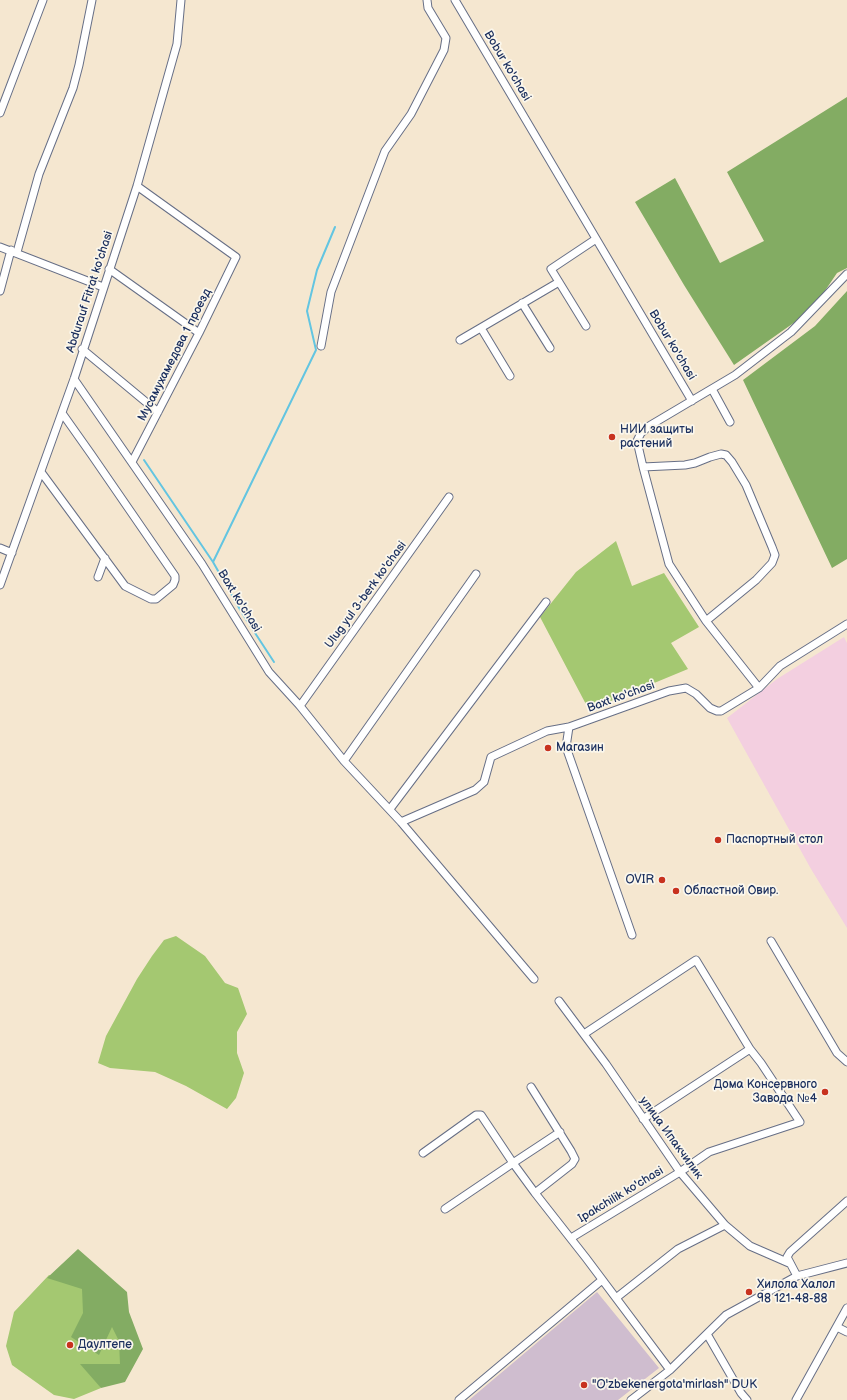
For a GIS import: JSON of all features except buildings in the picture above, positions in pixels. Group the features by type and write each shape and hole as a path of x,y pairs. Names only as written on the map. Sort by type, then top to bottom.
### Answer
{"street":[{"path":"0,113 43,0"},
{"path":"0,291 39,174 73,88 92,0"},
{"name":"Abdurauf Fitrat ko'chasi","path":"0,585 74,379 82,349 137,186 177,44 182,0"},
{"path":"321,346 332,292 385,151 411,114 444,50 446,38 428,8 427,0"},
{"name":"Bobur ko'chasi","path":"455,0 692,400"},
{"name":"Мусамухамедова 1 проезд","path":"132,462 199,333 236,257 137,186"},
{"path":"586,326 551,269 596,239"},
{"path":"0,247 14,251 103,286"},
{"path":"109,269 199,333"},
{"path":"759,688 706,621 669,564 637,441 641,433 649,426 735,375 791,332 847,274"},
{"path":"460,340 559,282"},
{"path":"522,303 550,348"},
{"path":"481,328 510,376"},
{"path":"82,349 158,412"},
{"name":"Baxt ko'chasi","path":"74,379 202,564 269,672 300,706 344,761 390,809 534,979"},
{"path":"712,388 730,422"},
{"path":"41,472 125,586 151,600 156,599 173,585 175,576 62,413"},
{"path":"643,467 685,466 721,454 726,455 746,485 772,547 775,555 772,563 756,580 706,621"},
{"name":"Ulug yul 3-berk ko'chasi","path":"300,706 449,497"},
{"path":"0,548 12,553"},
{"path":"98,577 105,558"},
{"path":"344,761 476,574"},
{"path":"390,809 546,602"},
{"name":"Baxt ko'chasi","path":"401,822 475,790 484,782 491,757 547,731 569,727 668,692 686,688 696,694 710,708 721,711 759,688 780,666 847,624"},
{"path":"569,727 566,747 632,935"},
{"path":"771,941 837,1053 847,1062"},
{"name":"Ipakchilik ko'chasi","path":"570,1238 680,1172 709,1152 800,1122 750,1049 696,960 584,1034"},
{"name":"улица Ипакчилик","path":"558,1001 584,1034 680,1172 725,1225 750,1246 789,1263"},
{"path":"643,1119 750,1049"},
{"path":"531,1087 560,1132 575,1159 572,1164 535,1193"},
{"name":"Ipakchilik ko'chasi","path":"423,1153 476,1115 481,1115 535,1193 670,1370"},
{"path":"445,1209 560,1132"},
{"path":"797,1276 787,1258 790,1252 847,1201"},
{"path":"616,1298 678,1249 725,1225"},
{"path":"631,1400 670,1370 726,1315 797,1276 847,1263"},
{"path":"459,1400 602,1280"},
{"path":"796,1400 847,1308"},
{"path":"837,1327 847,1332"},
{"path":"707,1334 741,1392 748,1400"}],"shaded area":[{"path":"844,637 847,643 847,928 811,869 727,718 777,679"},
{"path":"597,1292 659,1368 618,1400 469,1400"}],"green space":[{"path":"847,97 847,268 837,273 812,310 734,365 684,285 635,202 675,178 720,263 764,241 727,172"},
{"path":"847,291 847,559 832,568 743,380 815,326"},
{"path":"616,541 632,586 664,573 699,627 671,643 688,669 589,710 540,617 576,572"},
{"path":"176,936 205,956 225,983 238,988 247,1014 237,1032 237,1053 244,1073 236,1098 227,1109 186,1086 155,1072 110,1068 98,1063 106,1036 137,979 164,940"},
{"path":"78,1249 127,1292 129,1312 143,1349 125,1382 101,1388 80,1364 120,1364 119,1341 112,1327 99,1355 71,1337 83,1313 82,1289 47,1278"},
{"path":"49,1275 86,1285 124,1335 123,1370 92,1370 101,1388 74,1399 54,1395 12,1365 6,1346 14,1312"}],"waterway":[{"path":"213,562 316,350 307,311 317,270 335,227"},
{"path":"144,460 213,562 242,613 274,662"}],"place":[{"name":"НИИ защиты растений","path":"612,437"},
{"name":"Магазин","path":"548,748"},
{"name":"Паспортный стол","path":"718,840"},
{"name":"OVIR","path":"662,880"},
{"name":"Областной Овир.","path":"676,891"},
{"name":"Дома Консервного Завода №4","path":"825,1092"},
{"name":"Хилола Халол 98 121-48-88","path":"749,1292"},
{"name":"Даултепе","path":"70,1345"},
{"name":"\"O'zbekenergota'mirlash\" DUK","path":"584,1385"}]}
